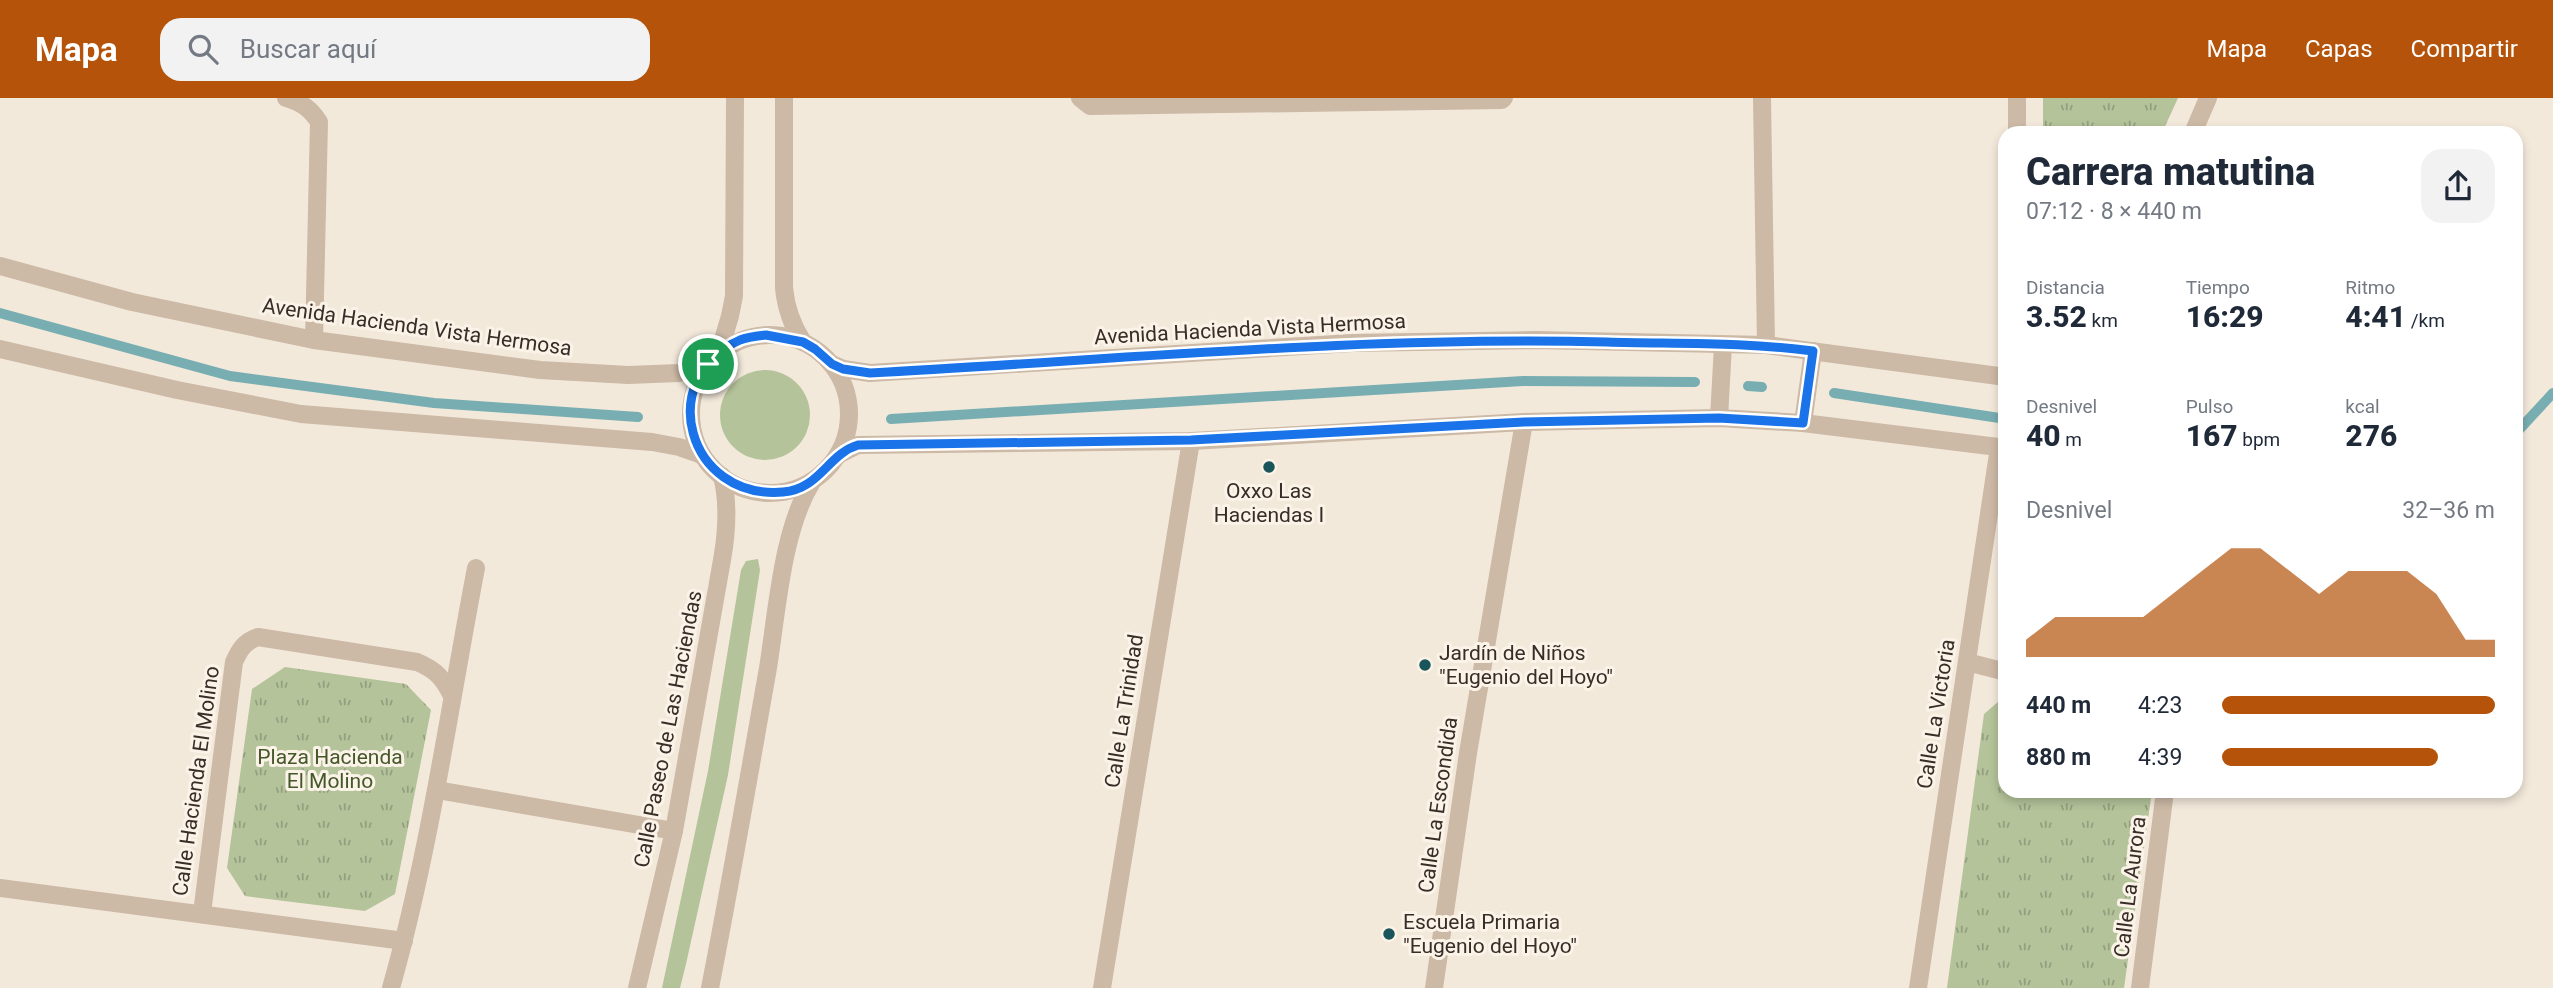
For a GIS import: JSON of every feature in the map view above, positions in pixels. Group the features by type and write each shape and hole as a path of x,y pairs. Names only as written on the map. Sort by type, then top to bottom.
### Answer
{"street":[{"path":"286,98 311,110 319,122 314,340"},
{"path":"735,98 734,296 726,335 692,396 690,421 702,455 712,469 734,485 760,493 787,492 812,482"},
{"path":"784,98 784,288 786,307 803,342"},
{"path":"1080,98 1090,106 1504,98"},
{"path":"1762,98 1766,345"},
{"path":"2017,98 2017,126"},
{"path":"2196,126 2208,98"},
{"name":"Avenida Hacienda Vista Hermosa","path":"0,266 132,302 314,340 540,370 628,375 679,373 713,359"},
{"path":"710,988 736,860 787,554 801,499 812,482 838,455 846,440 850,414 846,388 832,364 803,342 766,335 741,340 713,359"},
{"name":"Avenida Hacienda Vista Hermosa","path":"832,364 843,369 870,373 1352,343 1535,340 1766,345 1998,376"},
{"path":"1719,418 1723,345"},
{"path":"0,349 163,387 301,414 652,442 702,455"},
{"path":"1803,423 1813,351"},
{"path":"838,455 858,445 1191,440 1524,422 1719,418 1803,423 1998,447"},
{"name":"Calle La Escondida","path":"1434,988 1468,753 1524,422"},
{"name":"Calle La Trinidad","path":"1101,988 1191,440"},
{"name":"Calle La Victoria","path":"1918,988 1966,662 1998,472"},
{"name":"Calle Paseo de Las Haciendas","path":"637,988 674,831 726,535 726,491 722,476"},
{"path":"391,988 437,790 476,568"},
{"name":"Calle Hacienda El Molino","path":"202,913 234,662 248,640 258,637 417,662 433,668 444,680 452,696"},
{"path":"1966,662 1998,670"},
{"path":"437,790 674,831"},
{"name":"Calle La Aurora","path":"2140,988 2164,798"},
{"name":"Calle Hacienda El Molino","path":"0,888 404,941"}],"green space":[{"path":"2043,98 2178,98 2165,126 2043,126"},
{"path":"765,370 782,373 797,383 807,398 810,415 807,432 797,447 782,457 765,460 748,457 733,447 723,432 720,415 723,398 733,383 748,373"},
{"path":"758,559 760,570 728,775 686,964 680,988 662,988 708,771 741,570 746,561"},
{"name":"Plaza Hacienda El Molino","path":"285,667 406,684 431,710 395,894 365,911 245,896 227,868 252,689"},
{"path":"1998,702 1998,798 2151,798 2124,988 1947,988 1984,714"}],"waterway":[{"path":"0,313 230,376 434,403 638,417"},
{"path":"891,419 1523,381 1695,382"},
{"path":"1748,386 1762,387"},
{"path":"1834,393 1998,418"},
{"path":"2523,425 2553,393"}],"place":[{"name":"Oxxo Las Haciendas I","path":"1269,467"},
{"name":"Jardín de Niños \"Eugenio del Hoyo\"","path":"1425,665"},
{"name":"Escuela Primaria \"Eugenio del Hoyo\"","path":"1389,934"}],"route":[{"path":"766,335 803,342 832,364 854,372 870,373 1352,343 1535,340 1766,345 1813,351 1803,423 1719,418 1524,422 1191,440 858,445 838,455 812,482 787,492 760,493 734,485 712,469 697,447 690,421 692,396 708,364 719,353 741,340 766,335"}]}
